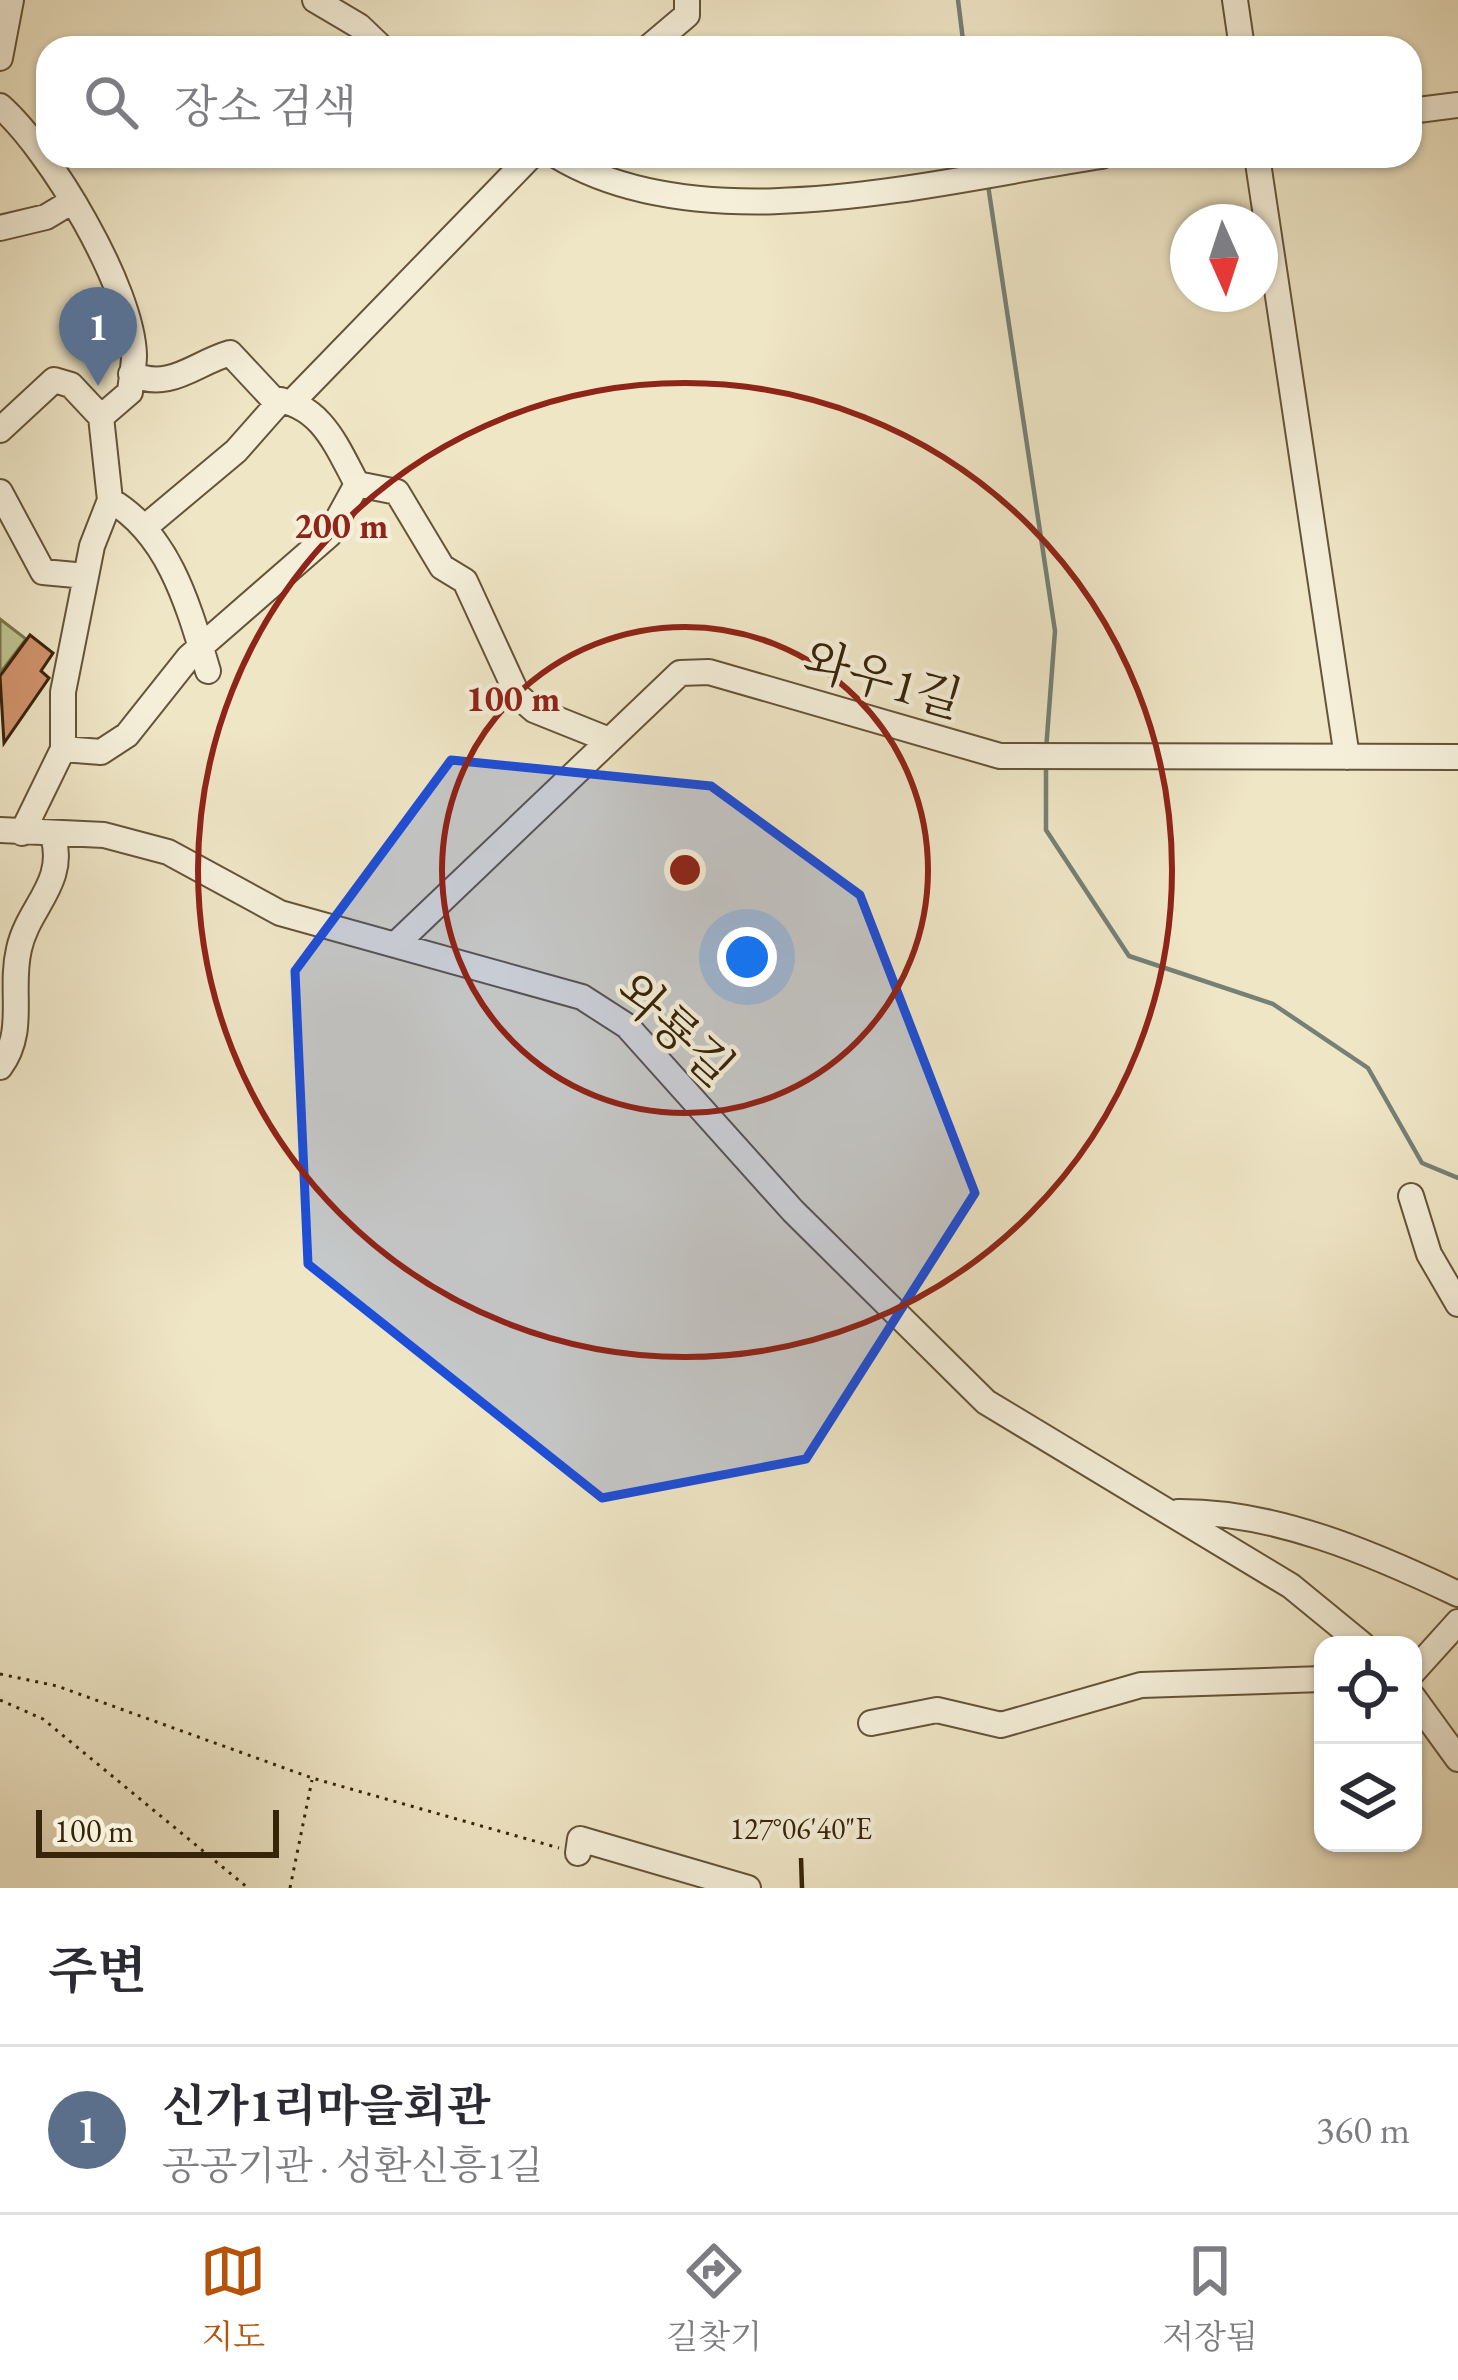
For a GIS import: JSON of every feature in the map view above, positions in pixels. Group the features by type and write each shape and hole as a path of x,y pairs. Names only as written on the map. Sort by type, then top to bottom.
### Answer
{"street":[{"path":"0,58 11,0"},
{"path":"315,0 369,36"},
{"path":"662,36 687,15 687,0"},
{"path":"1235,0 1240,36"},
{"path":"1422,110 1458,105"},
{"path":"0,106 36,143"},
{"path":"51,168 98,246 134,356 130,392 100,418"},
{"path":"145,528 236,451 519,168"},
{"path":"576,168 597,181 726,204 798,200 1019,168"},
{"path":"1259,168 1347,757"},
{"path":"0,228 46,218 71,202"},
{"path":"131,374 148,381 173,381 230,353 273,399 287,400 323,423 357,484 397,492 442,567 465,581 518,696 534,710 598,731 609,740"},
{"path":"0,430 55,380 71,386 100,418 110,500 86,576 63,692 63,749 11,832"},
{"path":"63,749 101,752 114,746 201,645 329,535 357,484"},
{"path":"0,492 43,572 86,576"},
{"path":"110,500 135,514 176,573 208,671"},
{"name":"와우1길","path":"395,945 680,673 709,672 1000,756 1076,760 1458,757"},
{"name":"와룡길","path":"11,832 104,835 168,852 280,913 582,997 627,1026 794,1210 986,1402 1291,1586 1352,1636"},
{"path":"0,1067 15,1046 19,948 54,881 58,854 52,836"},
{"path":"1411,1196 1430,1254 1458,1304"},
{"name":"와룡길","path":"1175,1512 1215,1512 1368,1551 1458,1594"},
{"path":"1422,1662 1458,1622"},
{"path":"871,1723 938,1710 1001,1725 1141,1684 1314,1679"},
{"path":"1422,1709 1458,1759"},
{"path":"578,1853 580,1839 748,1888"}],"path":[{"path":"0,1674 57,1686 312,1778 578,1853"},
{"path":"0,1700 43,1719 248,1888"},
{"path":"290,1888 312,1778"}],"highlighted area":[{"path":"451,760 711,786 860,895 975,1193 806,1459 602,1498 308,1264 295,971"}],"green space":[{"path":"0,619 26,639 1,672 0,670"}],"building":[{"path":"30,635 53,653 41,671 49,678 4,743 0,676"}],"waterway":[{"path":"958,0 962,36"},
{"path":"988,185 1055,631 1046,750"},
{"path":"1046,768 1046,830 1129,956 1273,1004 1368,1068 1422,1163 1458,1178"}],"place":[{"name":"신가1리마을회관","path":"98,386"}]}
